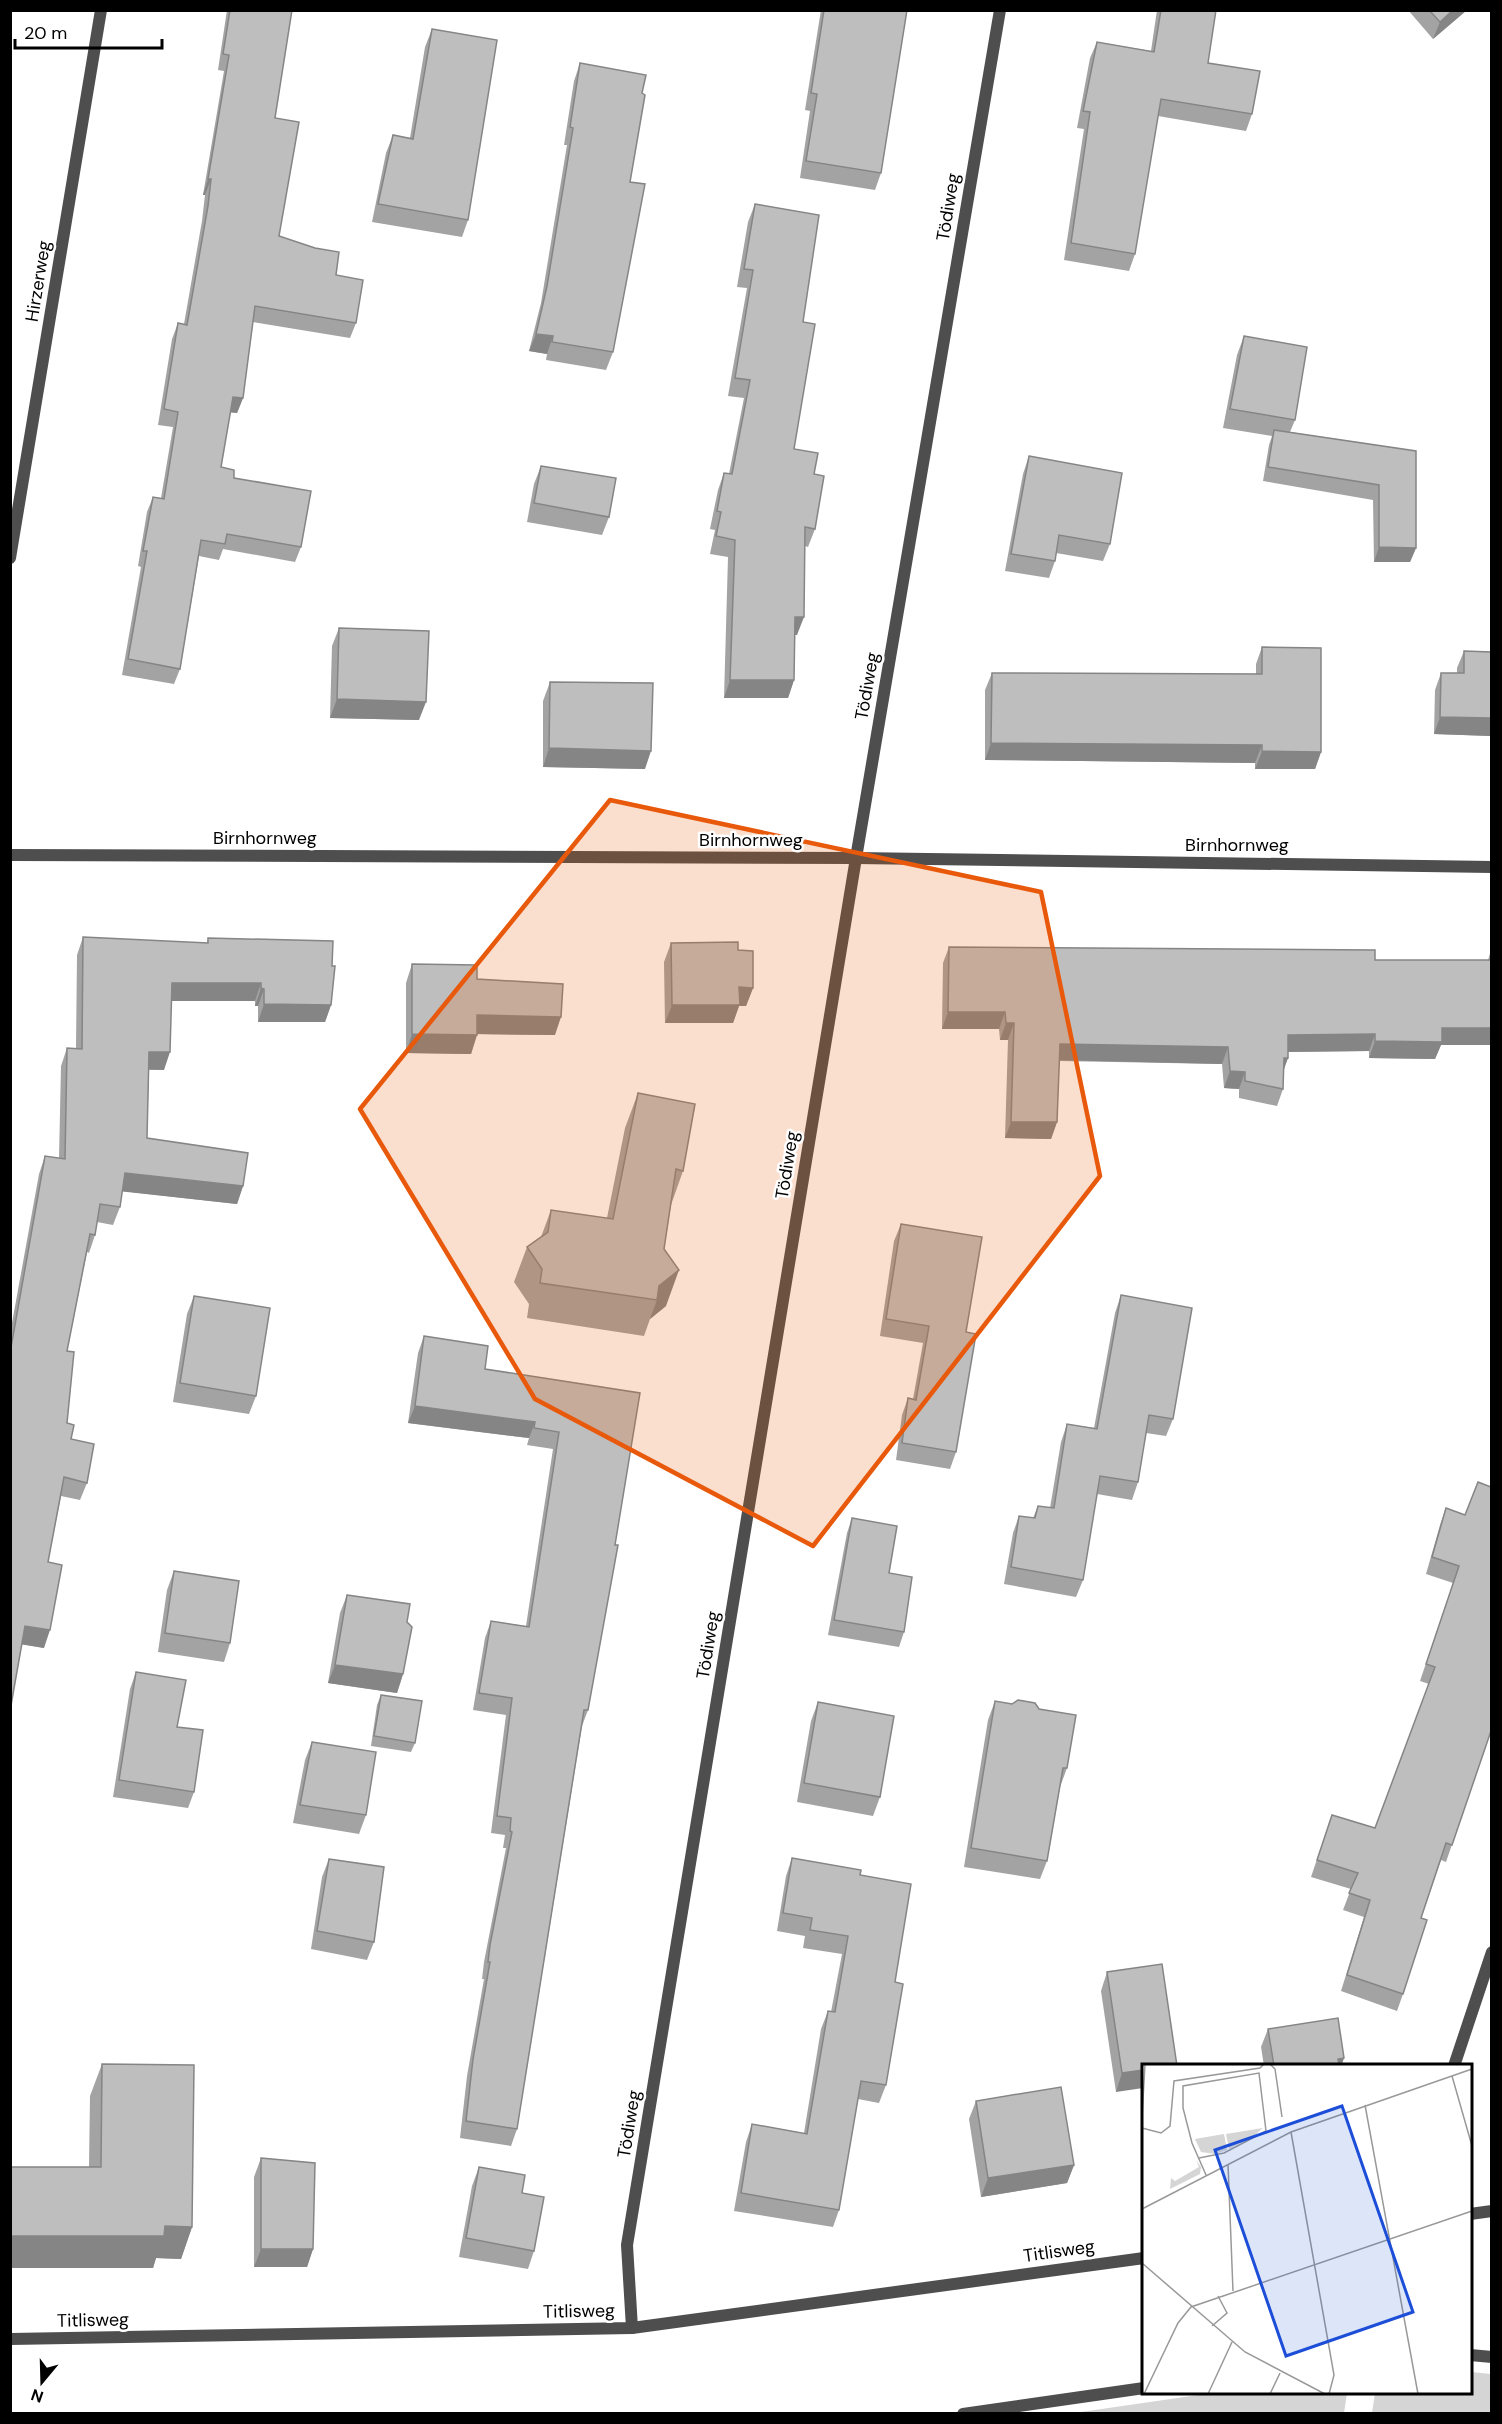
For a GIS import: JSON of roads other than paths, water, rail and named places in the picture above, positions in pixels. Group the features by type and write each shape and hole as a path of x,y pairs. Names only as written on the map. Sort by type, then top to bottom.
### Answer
{"street":[{"name":"Hirzerweg","path":"10,558 101,10"},
{"name":"Tödiweg","path":"632,2328 627,2245 856,858 1000,10"},
{"name":"Birnhornweg","path":"10,855 856,858 1491,867"},
{"path":"1455,2064 1491,1952"},
{"path":"1472,2214 1491,2211"},
{"name":"Titlisweg","path":"10,2340 632,2328 1142,2258"},
{"path":"1472,2355 1491,2357"},
{"path":"963,2414 1142,2388"}]}
